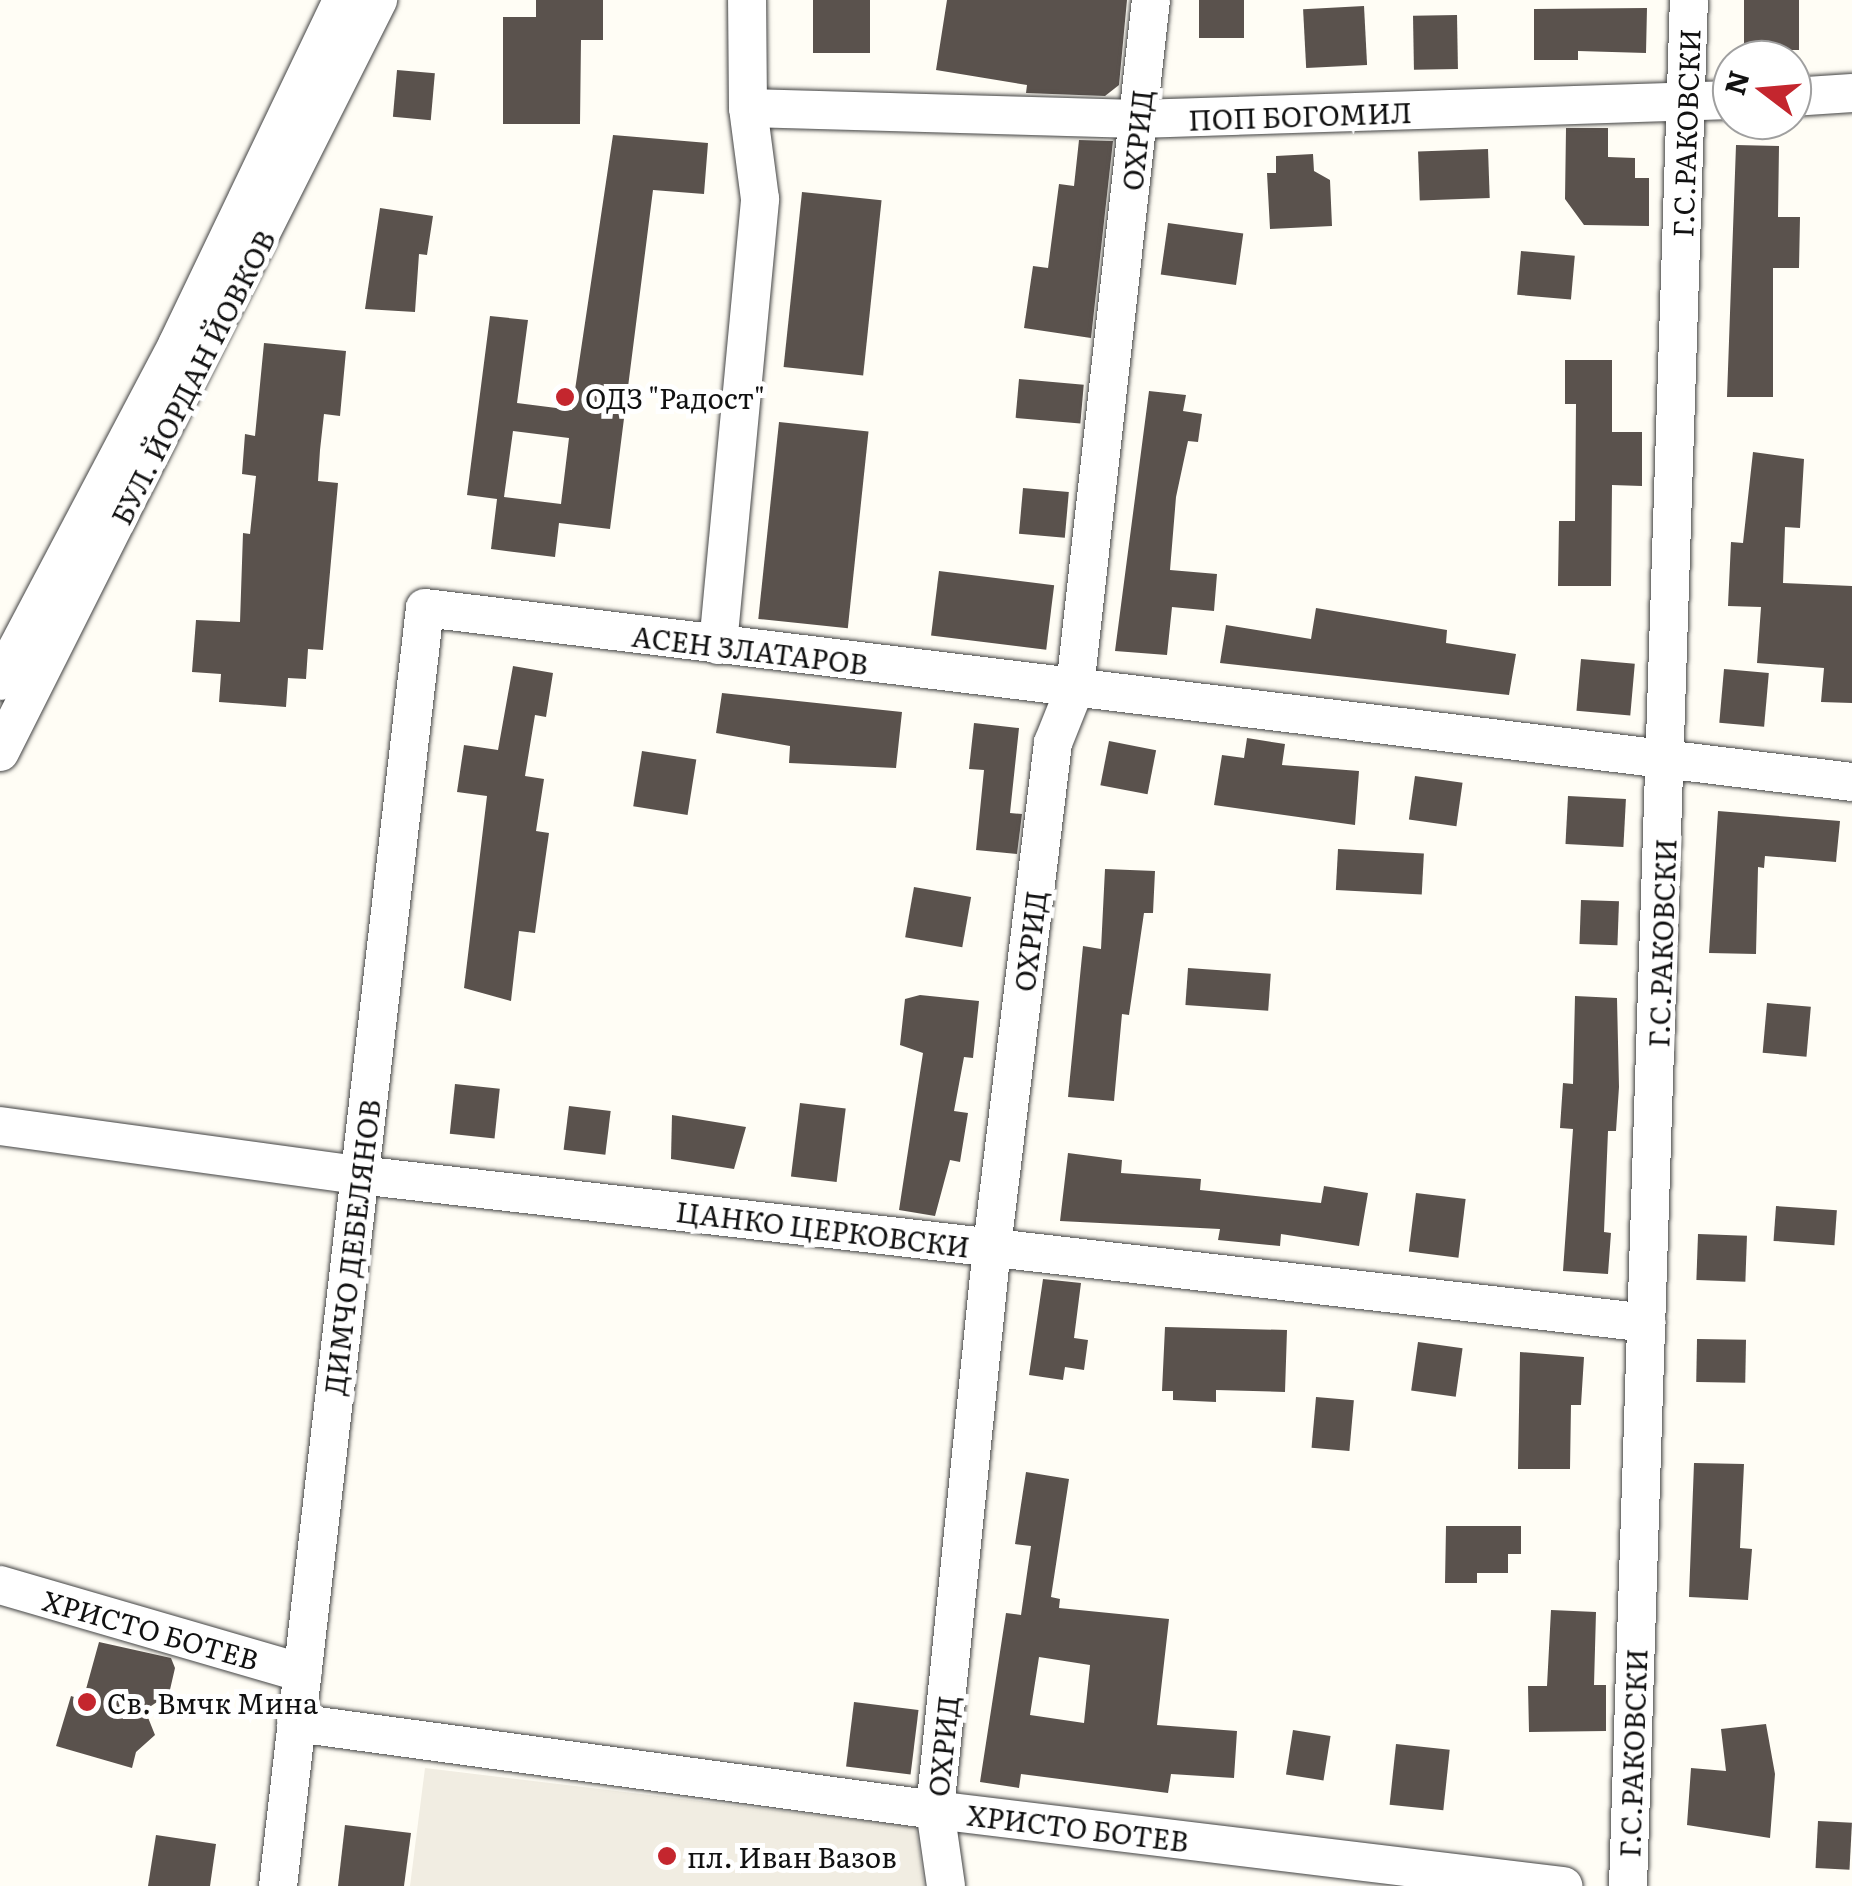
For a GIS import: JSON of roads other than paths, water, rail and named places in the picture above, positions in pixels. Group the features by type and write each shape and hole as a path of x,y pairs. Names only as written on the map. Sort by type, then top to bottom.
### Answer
{"street":[{"name":"БУЛ. ЙОРДАН ЙОВКОВ","path":"0,681 177,345 342,0"},
{"name":"БУЛ. ЙОРДАН ЙОВКОВ","path":"0,752 378,0"},
{"path":"718,645 760,199 748,108 747,0"},
{"name":"ОХРИД","path":"946,1886 935,1810 992,1248 1053,743 1075,688 1151,0"},
{"name":"Г.С.РАКОВСКИ","path":"1628,1886 1668,762 1689,0"},
{"path":"1812,96 1852,93"},
{"name":"ПОП БОГОМИЛ","path":"748,108 1138,120 1712,101"},
{"name":"АСЕН ЗЛАТАРОВ","path":"425,608 1668,762"},
{"name":"ДИМЧО ДЕБЕЛЯНОВ","path":"278,1886 425,608"},
{"path":"1668,762 1852,782"},
{"name":"ЦАНКО ЦЕРКОВСКИ","path":"0,1126 359,1175 1646,1323"},
{"name":"ХРИСТО БОТЕВ","path":"0,1586 302,1673"},
{"name":"ХРИСТО БОТЕВ","path":"296,1722 935,1810 1563,1886"}],"place":[{"name":"ОДЗ \"Радост\"","path":"565,397"},
{"name":"Св. Вмчк Мина","path":"87,1702"},
{"name":"пл. Иван Вазов","path":"667,1856"}]}
